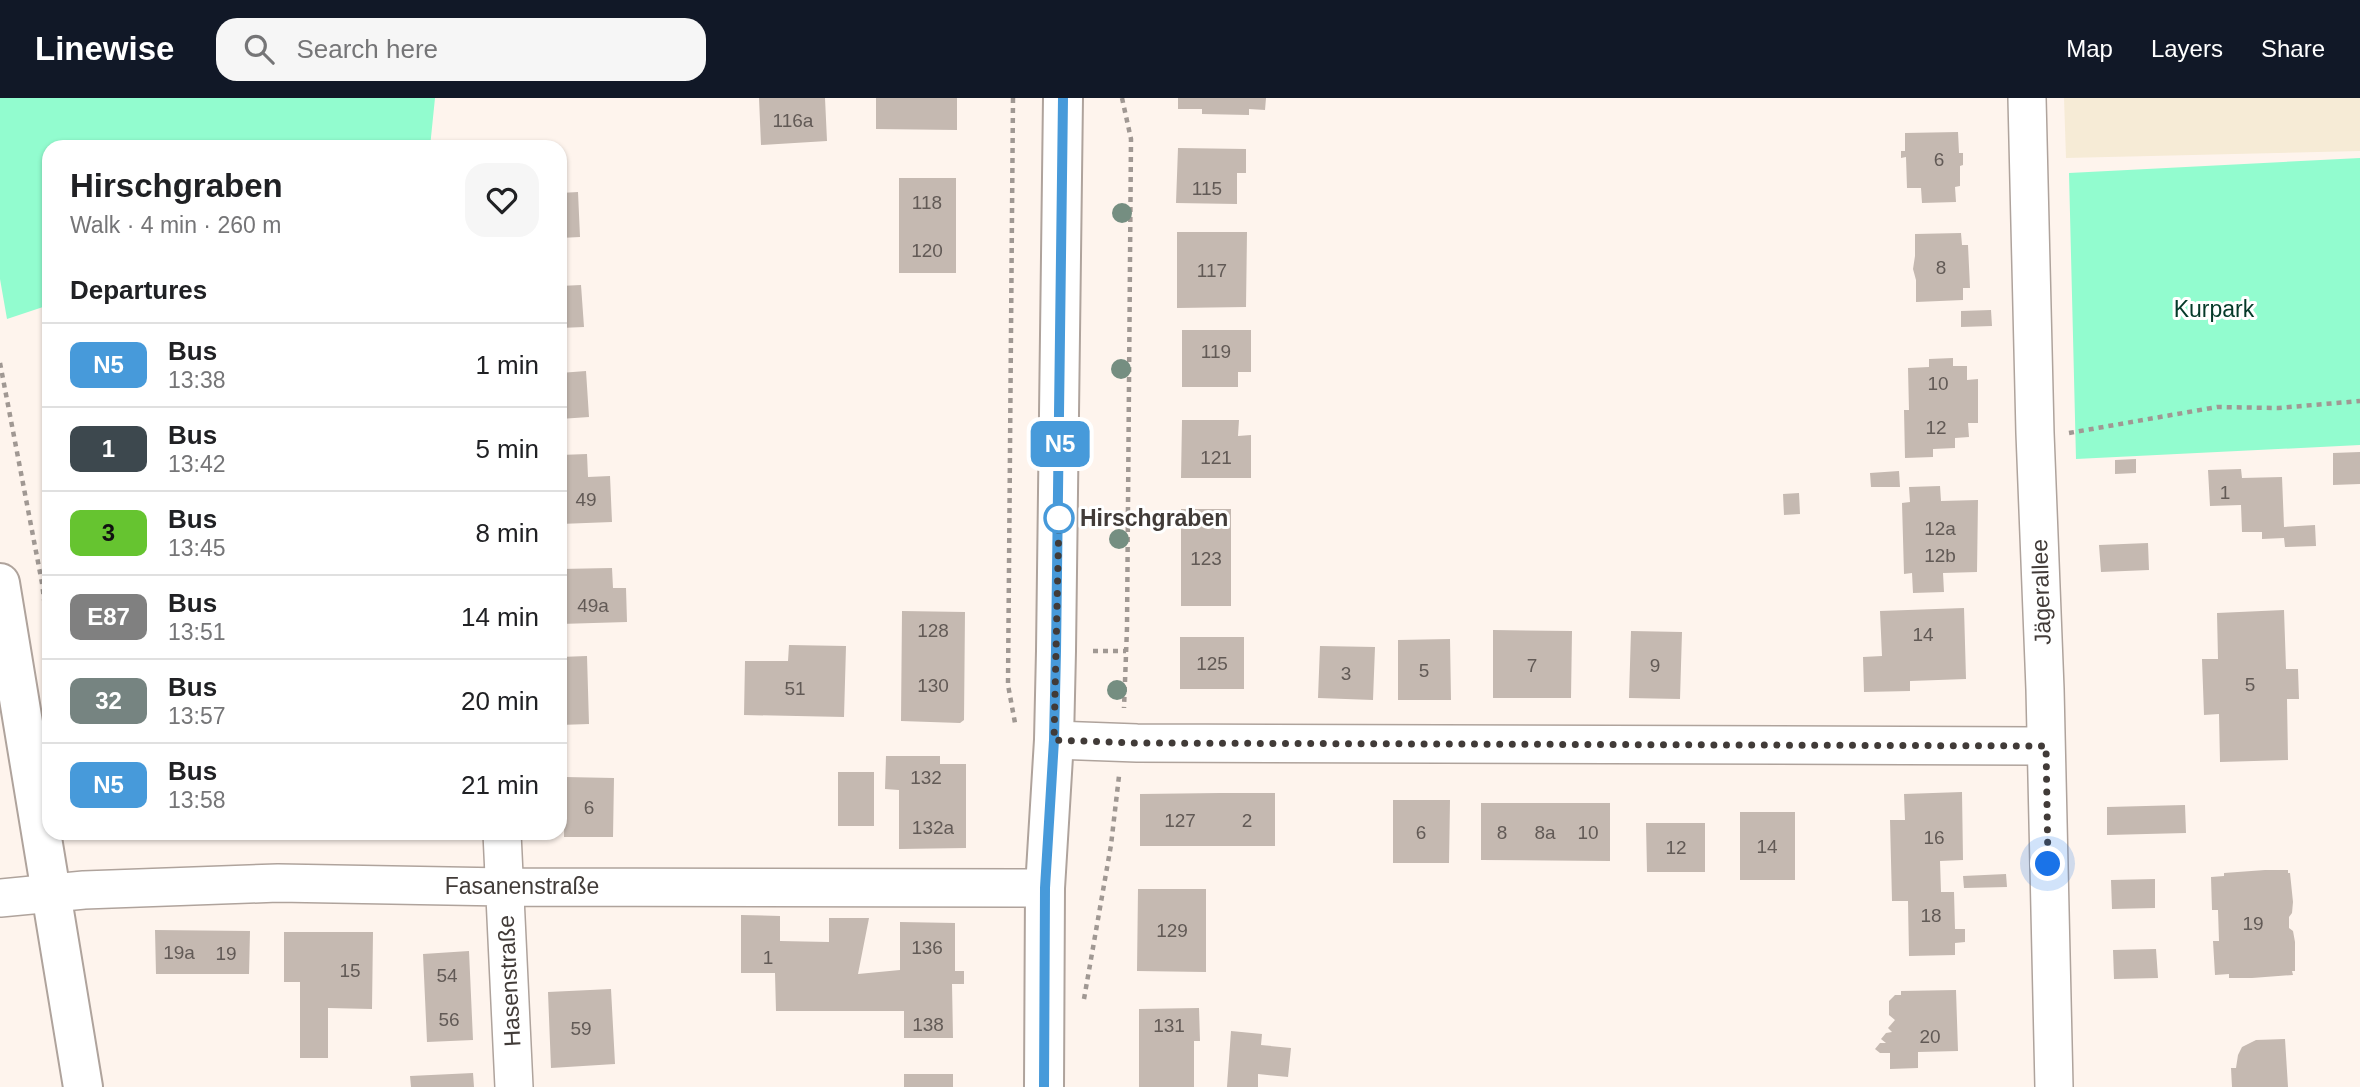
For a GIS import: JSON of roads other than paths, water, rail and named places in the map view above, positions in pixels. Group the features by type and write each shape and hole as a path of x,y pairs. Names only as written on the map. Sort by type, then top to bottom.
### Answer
{"main road":[{"path":"1044,1087 1045,888 1054,740 1059,518 1063,98"},
{"path":"0,583 42,837"},
{"path":"42,840 83,1087"}],"street":[{"name":"Jägerallee","path":"2027,98 2054,1087"},
{"path":"1054,740 1121,743 2046,746"},
{"name":"Hasenstraße","path":"502,840 514,1087"},
{"name":"Fasanenstraße","path":"0,898 51,892 278,883 505,887 1045,888"}],"place":[{"name":"Hirschgraben","path":"1059,518"}],"park label":[{"name":"Kurpark","path":"2214,309"}]}
